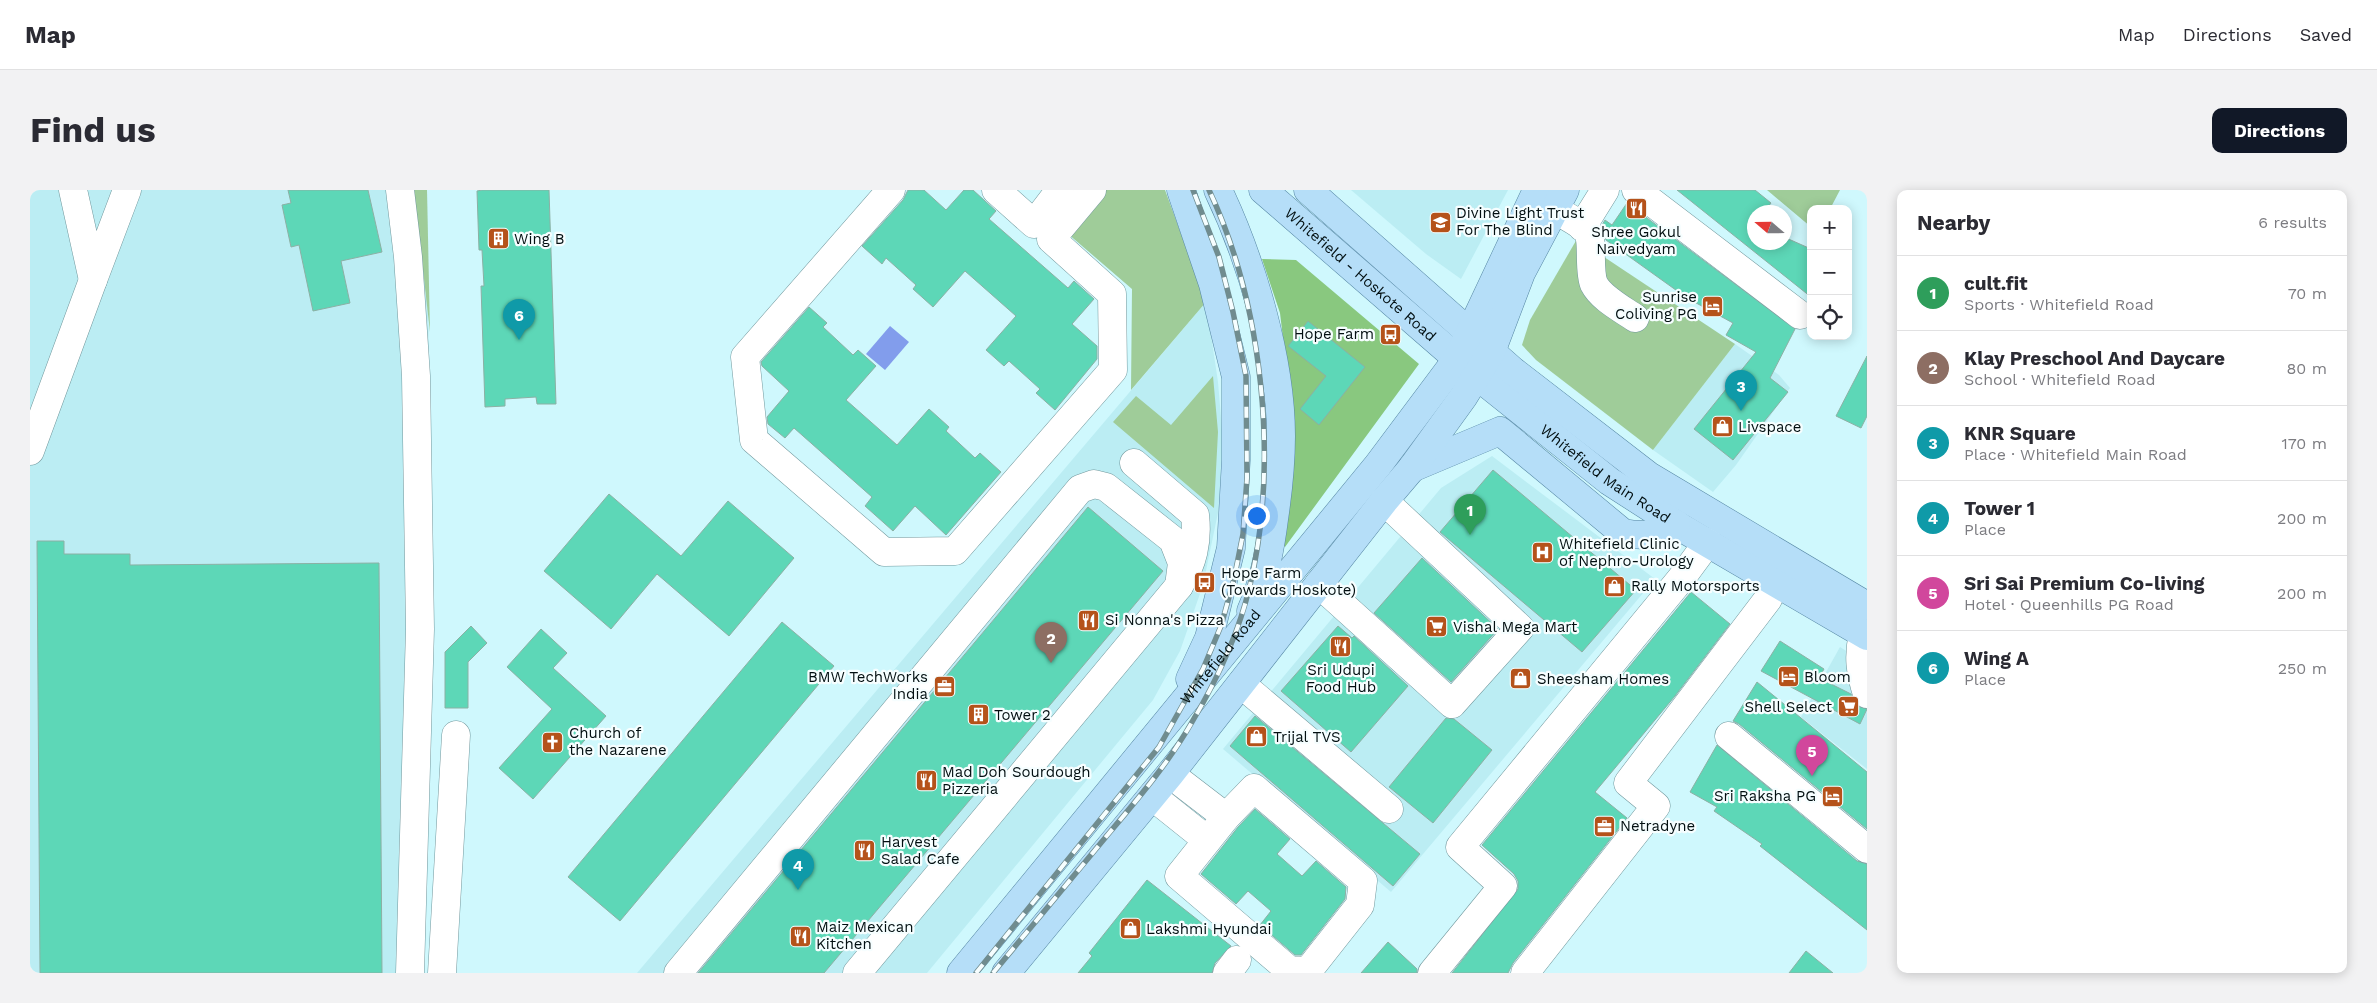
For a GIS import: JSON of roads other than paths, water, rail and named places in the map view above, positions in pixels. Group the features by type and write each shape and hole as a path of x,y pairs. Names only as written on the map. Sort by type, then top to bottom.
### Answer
{"main road":[{"path":"1171,718 1209,638 1231,548 1236,460 1236,377 1213,284 1181,190"},
{"path":"1218,190 1242,246 1264,320 1278,391 1281,435 1279,484 1270,552 1260,591 1243,631"},
{"name":"Whitefield - Hoskote Road","path":"1263,190 1467,366"},
{"name":"Whitefield - Hoskote Road","path":"1308,190 1470,334"},
{"name":"Whitefield Road","path":"1006,973 1170,774 1412,468 1467,366 1470,334 1536,190"},
{"path":"1467,366 1492,352 1522,273 1560,200"},
{"name":"Whitefield Main Road","path":"1470,334 1513,371 1649,476 1867,606"},
{"name":"Whitefield Road","path":"961,973 1378,465 1467,366"},
{"name":"Whitefield Main Road","path":"1467,366 1608,481 1676,524 1865,635"},
{"path":"1412,468 1500,432 1623,533 1642,537 1661,533 1676,524"},
{"path":"1026,893 1054,915"},
{"path":"997,929 1024,952"}],"street":[{"path":"73,190 93,280"},
{"path":"30,451 127,190"},
{"path":"400,190 408,257 416,376 420,590 410,973"},
{"path":"891,190 745,357 754,440 884,552 955,551 1113,370 1112,294 996,190"},
{"path":"1042,231 1060,190"},
{"path":"1042,231 1092,190"},
{"path":"1582,227 1605,190"},
{"path":"1636,190 1800,315"},
{"path":"1560,200 1582,227 1587,230 1591,239 1590,254 1594,283 1600,292 1635,318"},
{"path":"857,973 1179,586 1191,564 1196,540 1195,515 1134,463"},
{"path":"678,973 1080,489 1094,484 1106,487 1173,540 1182,563 1179,586"},
{"path":"1319,584 1452,704 1520,628 1384,501"},
{"path":"1432,973 1503,886 1460,847 1680,580 1708,542"},
{"path":"1525,973 1656,806 1628,783 1768,599 1775,583"},
{"path":"1865,635 1859,652 1860,671 1867,694"},
{"path":"1241,684 1389,809"},
{"path":"442,973 456,735"},
{"path":"1730,736 1867,849"},
{"path":"1170,774 1226,817"},
{"path":"1254,788 1363,881 1360,905 1308,971 1289,970 1179,876 1207,840 1254,788"},
{"path":"1152,796 1207,840"}],"water":[{"path":"890,326 909,342 885,370 866,354"}],"railway":[{"path":"976,973 1159,747 1203,669 1221,626 1234,579 1243,534 1247,478 1246,376 1219,257 1193,190"},
{"path":"993,973 1140,796 1183,738 1218,673 1240,621 1250,585 1259,537 1263,488 1264,436 1261,384 1253,333 1242,283 1227,235 1209,190"}],"place":[{"name":"Shree Gokul Naivedyam","path":"1636,209"},
{"name":"Divine Light Trust For The Blind","path":"1440,222"},
{"name":"Wing B","path":"498,239"},
{"name":"Sunrise Coliving PG","path":"1713,306"},
{"name":"Hope Farm","path":"1390,334"},
{"name":"Wing A","path":"519,340"},
{"name":"KNR Square","path":"1741,411"},
{"name":"Livspace","path":"1722,427"},
{"name":"cult.fit","path":"1470,535"},
{"name":"Whitefield Clinic of Nephro-Urology","path":"1543,553"},
{"name":"Hope Farm (Towards Hoskote)","path":"1205,582"},
{"name":"Rally Motorsports","path":"1615,586"},
{"name":"Si Nonna's Pizza","path":"1089,620"},
{"name":"Vishal Mega Mart","path":"1437,627"},
{"name":"Sri Udupi Food Hub","path":"1341,647"},
{"name":"Klay Preschool And Daycare","path":"1051,663"},
{"name":"Bloom","path":"1788,677"},
{"name":"Sheesham Homes","path":"1521,679"},
{"name":"BMW TechWorks India","path":"944,686"},
{"name":"Shell Select","path":"1848,707"},
{"name":"Tower 2","path":"978,715"},
{"name":"Trijal TVS","path":"1257,737"},
{"name":"Church of the Nazarene","path":"553,742"},
{"name":"Sri Sai Premium Co-living","path":"1812,776"},
{"name":"Mad Doh Sourdough Pizzeria","path":"926,781"},
{"name":"Sri Raksha PG","path":"1832,796"},
{"name":"Netradyne","path":"1604,826"},
{"name":"Harvest Salad Cafe","path":"865,851"},
{"name":"Tower 1","path":"798,890"},
{"name":"Lakshmi Hyundai","path":"1130,929"},
{"name":"Maiz Mexican Kitchen","path":"800,936"}]}
